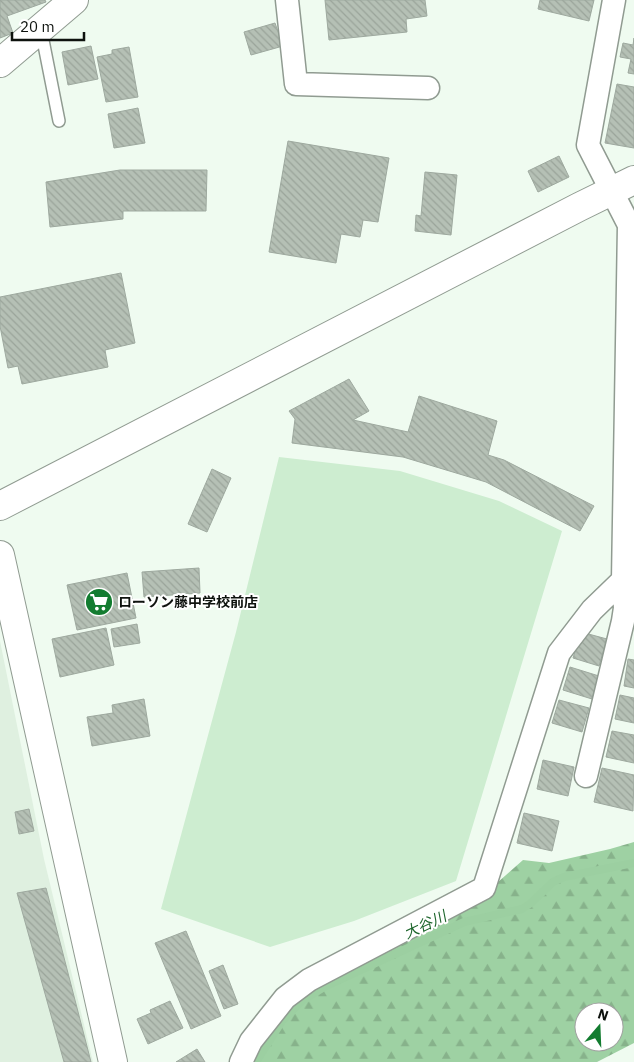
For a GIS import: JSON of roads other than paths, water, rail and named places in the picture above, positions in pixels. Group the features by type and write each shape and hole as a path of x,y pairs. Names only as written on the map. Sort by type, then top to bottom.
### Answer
{"street":[{"path":"0,63 74,0"},
{"path":"287,0 296,84 428,88"},
{"path":"586,776 623,621 629,609 623,580 631,312 629,225 623,185 588,145 614,0"},
{"path":"0,506 623,185"},
{"path":"0,555 113,1062"},
{"path":"241,1062 251,1041 285,998 309,980 484,888 560,653 592,610 623,580"}],"lane":[{"path":"41,28 59,121"}],"waterway":[{"name":"大谷川","path":"256,1062 282,1021 303,1000 324,987 464,922 522,909 553,882 564,877 634,863"}],"place":[{"name":"ローソン藤中学校前店","path":"99,602"}]}
